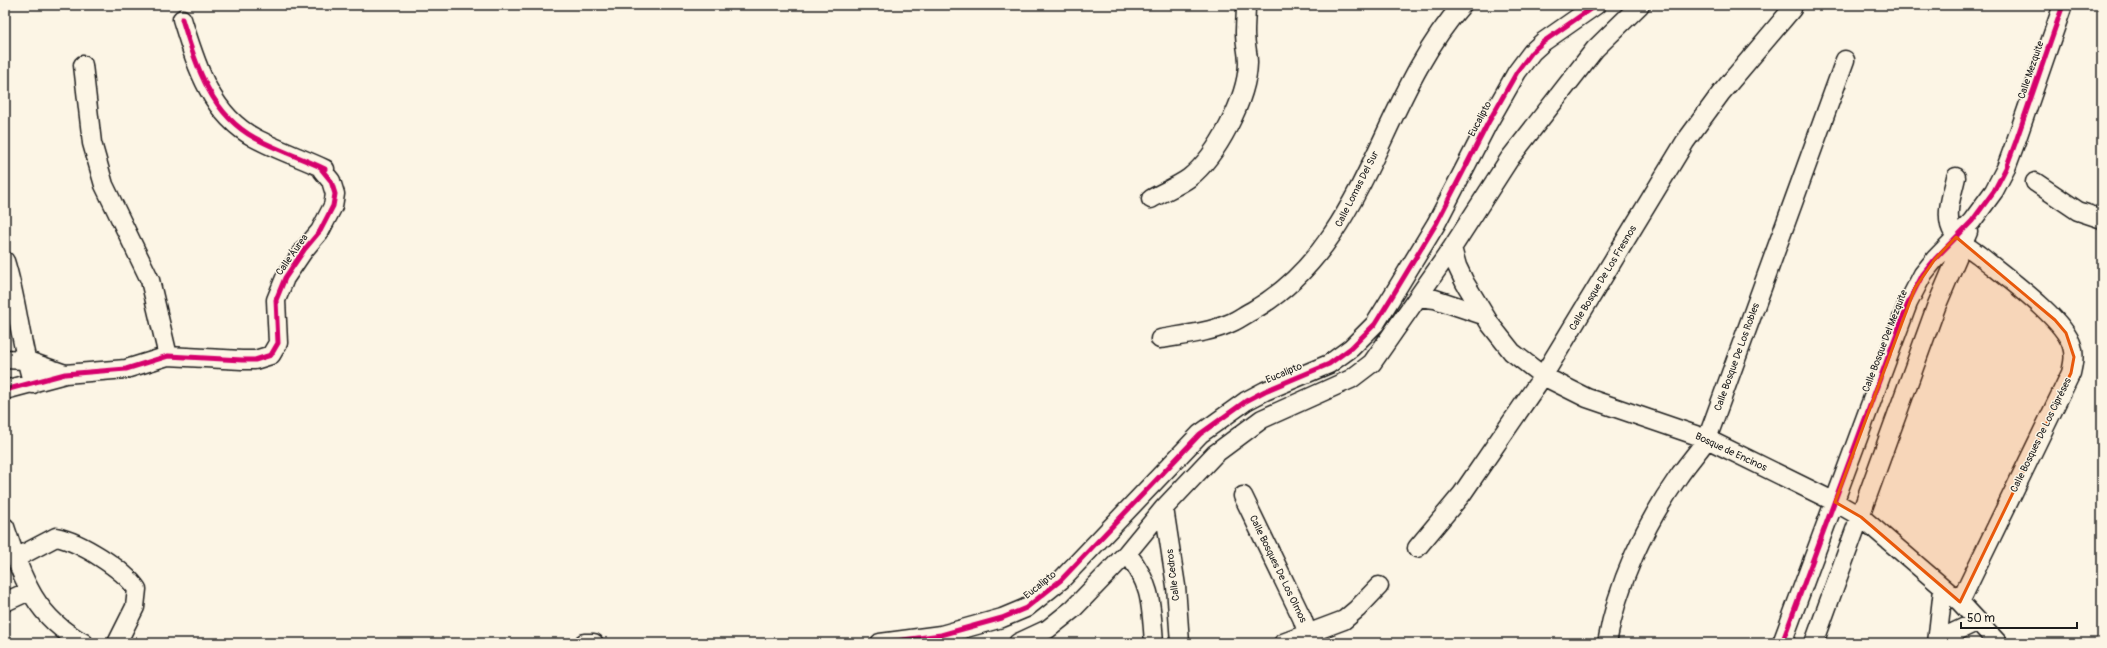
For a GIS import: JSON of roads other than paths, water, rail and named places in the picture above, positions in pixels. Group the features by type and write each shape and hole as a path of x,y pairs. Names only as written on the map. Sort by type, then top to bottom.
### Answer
{"street":[{"path":"1151,199 1188,178 1203,164 1217,147 1236,110 1245,87 1248,63 1245,33 1246,5"},
{"name":"Calle Lomas Del Sur","path":"1160,339 1204,331 1229,324 1265,304 1293,282 1317,256 1344,218 1408,87 1431,45 1462,5"},
{"name":"Eucalipto","path":"880,643 940,635 1002,618 1026,608 1061,580 1200,434 1246,401 1265,391 1329,364 1352,348 1375,324 1436,224 1488,123 1517,72 1532,52 1543,42 1596,5"},
{"path":"1018,643 1048,629 1061,619 1127,553 1164,508 1215,454 1262,419 1351,379 1372,363 1452,248 1510,158 1549,106 1595,49 1640,5"},
{"name":"Calle Mezquite","path":"2016,141 2063,5"},
{"name":"Calle Bosque De Los Fresnos","path":"1417,548 1462,494 1543,376 1685,142 1721,94 1792,9"},
{"name":"Calle Áurea","path":"5,390 33,384 64,374 126,369 168,356 255,360 270,355 278,343 276,300 285,278 304,250 320,231 333,206 335,194 331,181 322,170 324,169 253,137 224,114 204,83 194,58 182,19"},
{"name":"Calle Bosque De Los Robles","path":"1607,643 1622,588 1639,546 1659,508 1680,475 1707,439 1845,60"},
{"path":"83,65 92,143 104,185 150,280 168,356"},
{"name":"Calle Bosque Del Mezquite","path":"1814,643 1861,517 1960,240 1994,191 2006,168 2016,141"},
{"path":"1956,176 1949,218 1960,240"},
{"path":"2035,182 2078,211 2102,219"},
{"name":"Calle Bosque Del Mezquite","path":"1782,643 1915,288 1934,259 1960,240"},
{"name":"Calle Bosques De Los Cipréses","path":"1960,240 2021,289 2055,320 2066,333 2072,345 2074,357 2071,373 1960,602"},
{"name":"Bosque de Encinos","path":"1452,248 1457,266 1483,315 1512,352 1543,376 1587,398 1707,439 1835,502 1861,517 1943,589 1960,602 1998,643"},
{"path":"5,261 13,286 25,360 33,384"},
{"path":"1418,297 1440,301 1483,315"},
{"name":"Calle Áurea","path":"5,359 25,360 64,374"},
{"name":"Calle Bosques De Los Olmos","path":"1243,496 1309,638"},
{"name":"Calle Cedros","path":"1164,508 1176,586 1180,643"},
{"path":"5,527 29,591 47,615 60,628 84,643"},
{"path":"16,558 56,537 78,543 129,578 137,589 135,607 117,643"},
{"path":"1127,553 1140,569 1149,593 1154,643"},
{"path":"1149,593 1176,586"},
{"path":"1283,643 1309,638 1344,620 1379,586"},
{"path":"1937,642 1943,589"},
{"path":"5,602 29,591"},
{"path":"1937,642 1978,621"},
{"path":"584,643 594,643"}]}
